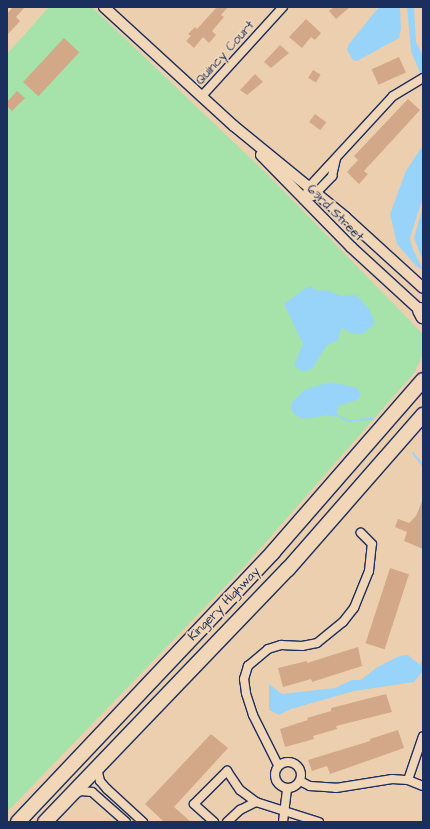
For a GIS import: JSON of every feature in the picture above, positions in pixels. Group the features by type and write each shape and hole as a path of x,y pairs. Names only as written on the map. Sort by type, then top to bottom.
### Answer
{"highway":[{"name":"Kingery Highway","path":"18,822 273,552 423,380"},
{"name":"Kingery Highway","path":"46,822 288,569 423,415"}],"street":[{"name":"63rd Street","path":"104,7 234,126 313,191 423,288"},
{"name":"Quincy Court","path":"201,96 283,7"},
{"path":"304,200 334,172 336,158 393,96 422,79"},
{"name":"63rd Street","path":"234,126 304,200 422,313"},
{"path":"278,765 253,715 246,693 244,679 248,666 266,650 281,645 302,646 317,643 343,622 354,608 369,571 372,544 361,533"},
{"path":"408,780 423,736"},
{"path":"287,788 275,779 275,769 278,765 288,761 297,765 300,770 300,781"},
{"path":"97,768 100,781 133,819 143,822"},
{"path":"214,822 194,804 227,771 240,790 256,802 314,821"},
{"path":"300,781 310,786 336,788 381,780 408,780 423,786"},
{"path":"287,788 300,781"},
{"path":"283,822 287,788"},
{"path":"69,797 81,791 92,792 126,822"},
{"path":"227,822 240,810 256,802"}],"green space":[{"path":"49,7 92,7 266,173 423,334 423,354 415,372 243,568 7,812 7,54"}],"water":[{"path":"379,7 400,7 401,29 399,38 357,61 353,60 347,50 349,44"},
{"path":"407,7 414,7 416,42 423,56 423,80 411,51"},
{"path":"423,145 423,197 410,238 412,247 423,270 416,266 397,244 390,214 406,171"},
{"path":"423,206 423,261 414,238"},
{"path":"309,286 316,290 329,291 341,296 356,295 369,309 374,320 373,326 362,334 353,334 342,328 337,341 327,345 312,369 303,372 294,365 303,344 284,304"},
{"path":"331,382 358,388 361,396 357,400 338,406 336,417 328,415 304,419 295,415 291,409 292,402 306,389"},
{"path":"408,655 420,665 423,657 423,671 414,682 354,691 291,709 279,715 269,710 269,684 282,694 335,688 352,680 361,680 376,668 399,656"}],"building":[{"path":"13,7 25,7 16,17 20,21 7,35 7,14"},
{"path":"217,7 228,7 221,15 224,17 212,31 216,35 209,43 203,37 194,48 186,41 191,36 188,34 195,27 197,29"},
{"path":"334,7 350,7 336,19 329,11"},
{"path":"306,19 321,33 315,40 311,37 302,48 289,37"},
{"path":"64,38 79,52 38,96 23,82"},
{"path":"280,45 289,53 271,68 264,62"},
{"path":"399,57 406,73 379,85 372,69"},
{"path":"313,70 321,75 316,82 308,78"},
{"path":"255,74 263,82 247,95 240,90"},
{"path":"17,91 25,98 12,111 7,106 7,102"},
{"path":"408,99 420,110 364,171 368,174 359,184 347,172 358,160 354,156"},
{"path":"315,114 326,122 320,130 309,122"},
{"path":"423,499 423,549 404,541 407,532 395,527 398,519 409,523 416,516"},
{"path":"390,568 409,574 385,649 366,643"},
{"path":"358,647 362,666 312,682 311,679 283,687 278,668 307,661 307,663"},
{"path":"386,694 392,712 336,726 337,729 313,736 314,739 285,747 280,729 308,720 307,718 331,711 331,708"},
{"path":"398,730 404,748 330,774 327,766 312,771 308,760 370,741 370,739"},
{"path":"211,734 228,748 174,807 191,822 164,822 145,804"}],"waterway":[{"path":"337,415 348,421 373,419"},
{"path":"413,453 423,466"}]}
